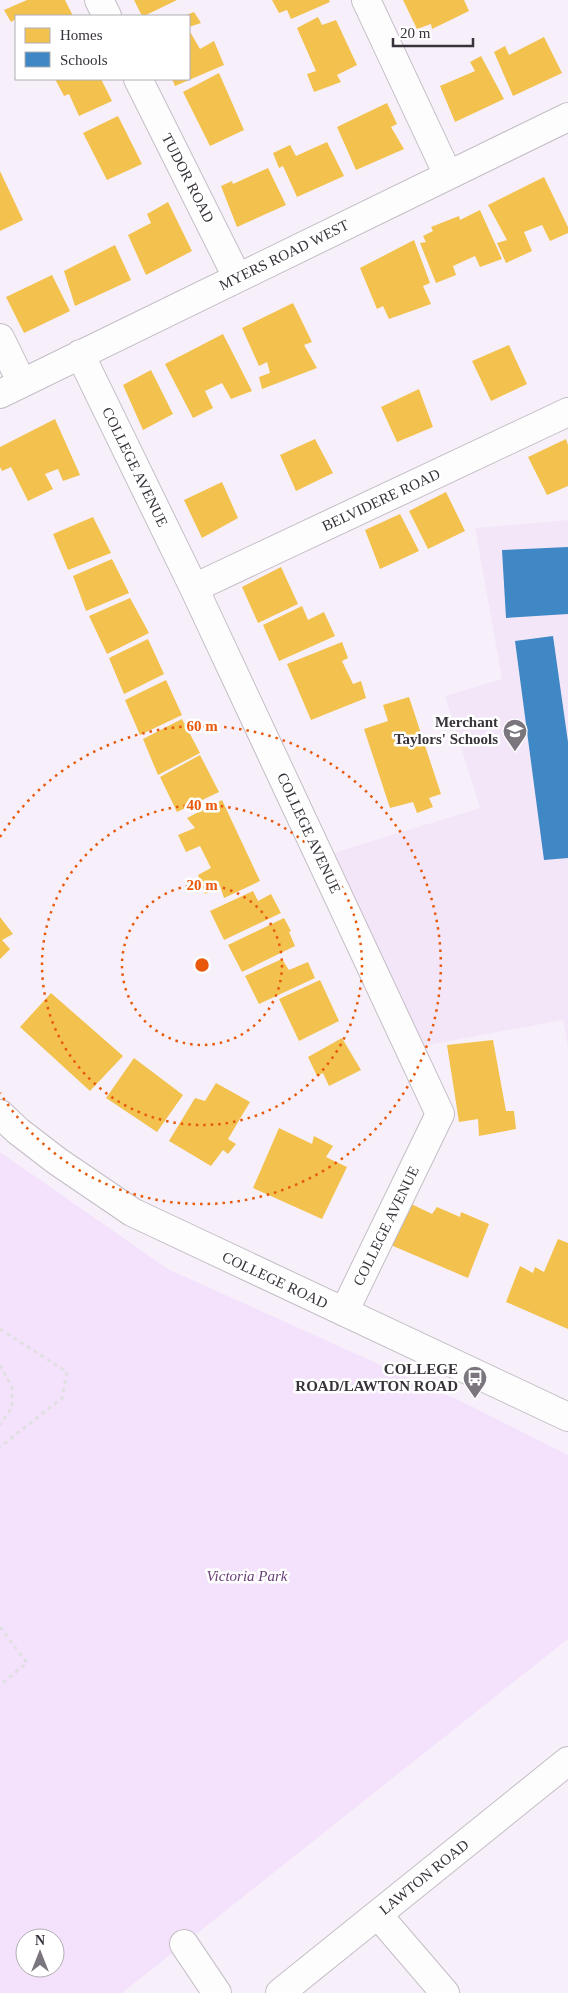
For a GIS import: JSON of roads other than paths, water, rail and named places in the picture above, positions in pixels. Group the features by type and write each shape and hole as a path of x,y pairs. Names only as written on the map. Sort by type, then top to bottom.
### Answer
{"street":[{"path":"98,0 106,15"},
{"path":"366,0 448,175"},
{"name":"TUDOR ROAD","path":"139,80 238,277"},
{"name":"MYERS ROAD WEST","path":"11,389 568,117"},
{"path":"0,338 11,389"},
{"name":"COLLEGE AVENUE","path":"80,354 194,588 440,1114 344,1312"},
{"name":"BELVIDERE ROAD","path":"194,588 568,412"},
{"name":"COLLEGE ROAD","path":"0,1114 18,1131 57,1161 132,1212 568,1417"},
{"name":"LAWTON ROAD","path":"280,1993 568,1761"},
{"path":"378,1915 445,1993"},
{"path":"184,1944 217,1993"}],"place":[{"name":"Merchant Taylors' Schools","path":"515,752"},
{"name":"COLLEGE ROAD/LAWTON ROAD","path":"475,1399"}],"park label":[{"name":"Victoria Park","path":"247,1576"}]}
